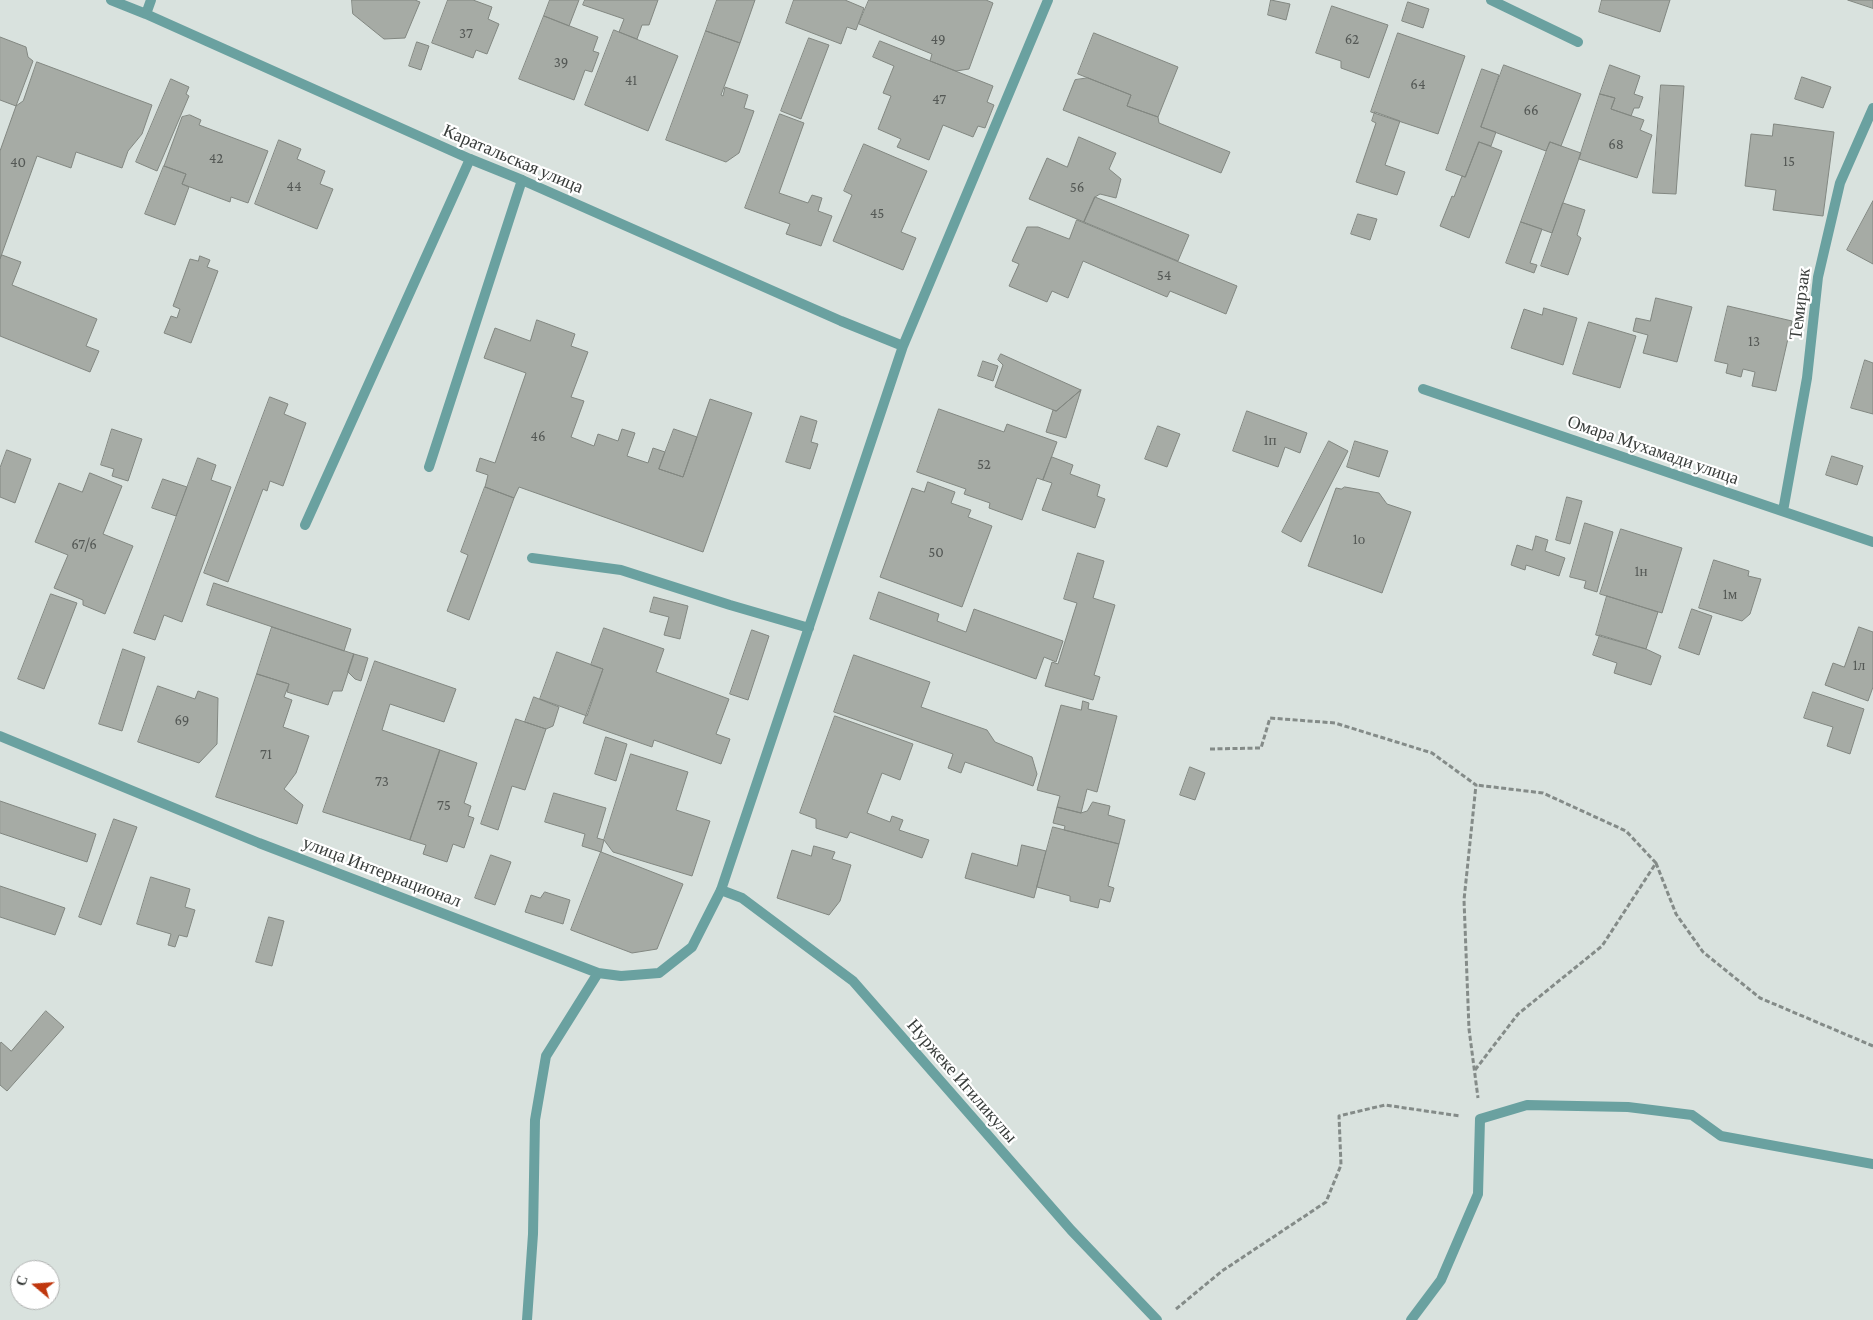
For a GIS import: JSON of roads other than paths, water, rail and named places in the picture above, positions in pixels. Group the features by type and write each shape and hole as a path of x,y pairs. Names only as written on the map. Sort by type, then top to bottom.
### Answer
{"street":[{"name":"Каратальская улица","path":"111,0 840,321 903,346"},
{"path":"146,14 151,0"},
{"name":"улица Интернационал","path":"0,736 258,843 598,973 621,976 659,974 692,947 721,890 903,346 1048,0"},
{"path":"1490,0 1578,42"},
{"name":"Темирзак","path":"1783,511 1807,378 1818,276 1840,183 1873,108"},
{"path":"305,525 470,159"},
{"path":"429,467 522,180"},
{"name":"Омара Мухамади улица","path":"1423,389 1873,542"},
{"path":"532,558 621,570 809,628"},
{"name":"Нуржеке Игиликулы","path":"721,890 742,898 853,981 1071,1230 1157,1320"},
{"path":"526,1320 533,1234 535,1120 546,1056 598,973"},
{"path":"1411,1320 1441,1280 1478,1194 1480,1119 1527,1105 1638,1108 1692,1115 1721,1136 1873,1164"}]}
